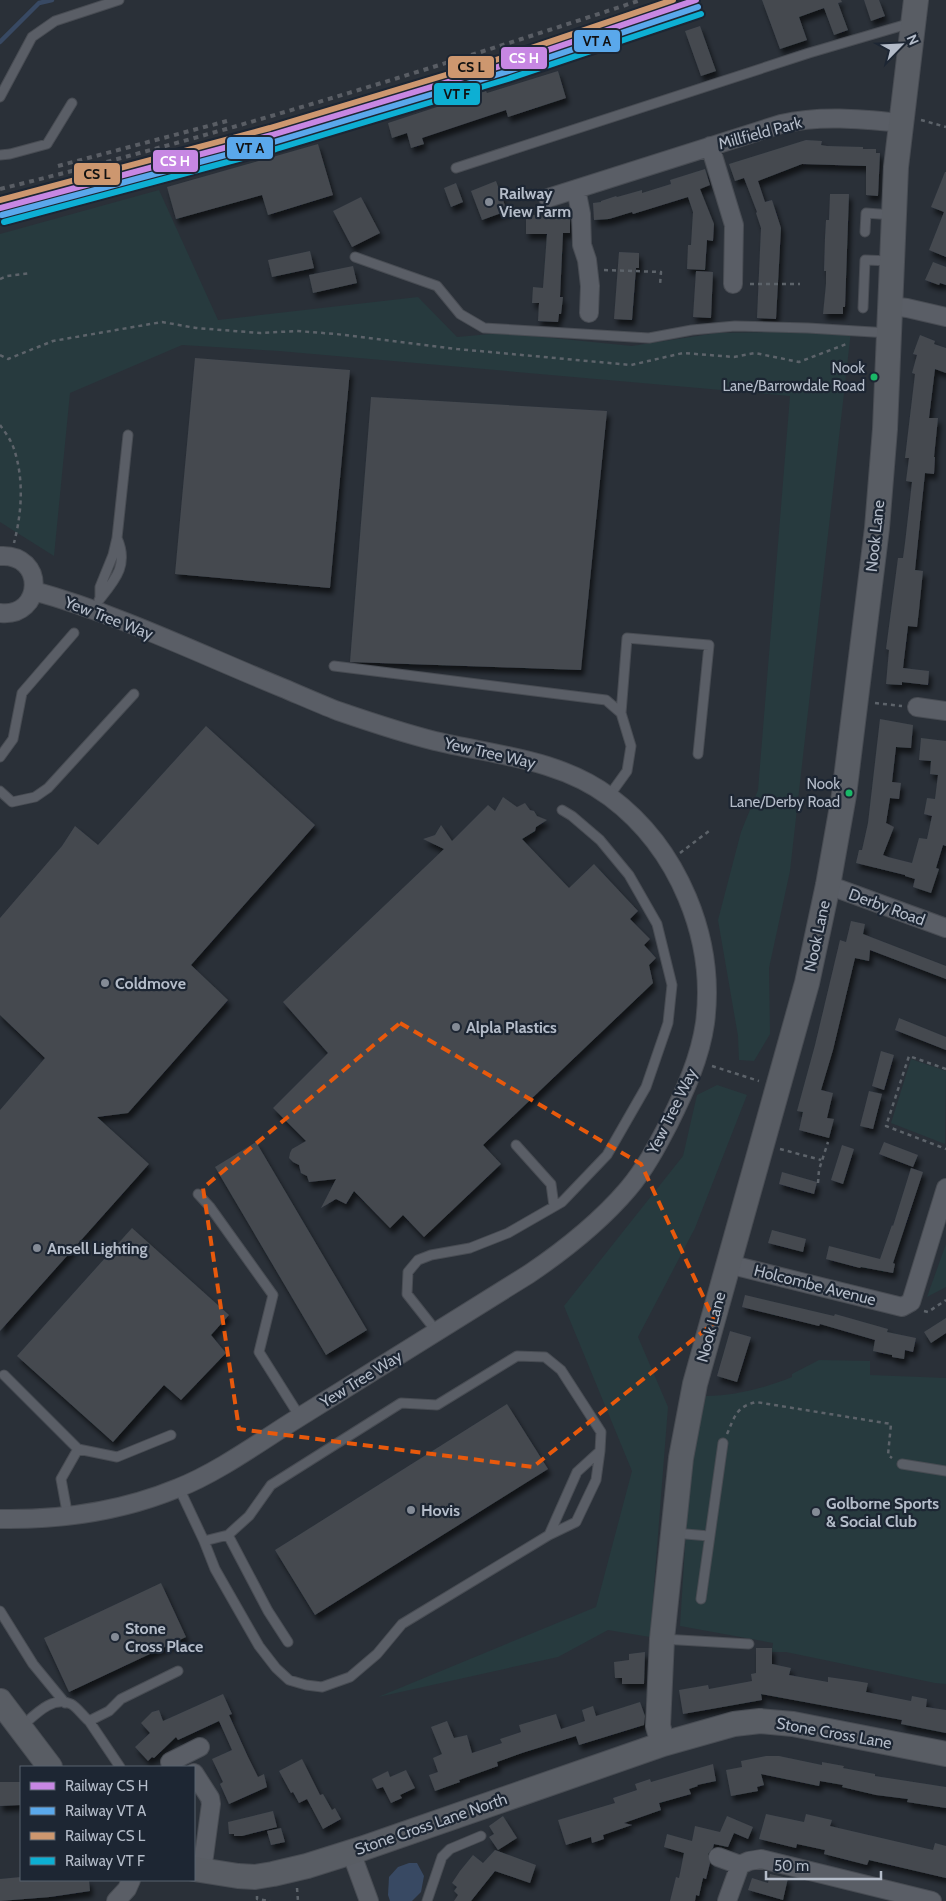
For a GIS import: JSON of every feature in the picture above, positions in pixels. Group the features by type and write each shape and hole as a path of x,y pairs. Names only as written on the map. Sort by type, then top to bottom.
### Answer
{"street":[{"name":"Nook Lane","path":"664,1744 658,1726 662,1639 681,1458 693,1394 779,1087 806,983 828,885 844,794 877,528 885,429 883,332 890,306 896,167 915,11"},
{"name":"Millfield Park","path":"548,198 798,120 901,119"},
{"name":"Millfield Park","path":"710,146 734,226 733,284"},
{"path":"576,189 581,214 582,245 590,286 589,313"},
{"path":"890,306 946,317"},
{"path":"1,616 18,611 25,606 34,591 32,573 27,565 20,560 6,556"},
{"name":"Yew Tree Way","path":"0,1519 68,1517 125,1506 178,1488 224,1464 529,1274 564,1250 600,1219 630,1186 656,1149 678,1106 696,1062 705,1022 706,974 697,923 684,887 669,861 639,823 609,796 583,781 541,764 501,753 434,740 336,710 96,604 34,591"},
{"path":"917,707 946,711"},
{"name":"Derby Road","path":"828,885 946,928"},
{"path":"942,1215 946,1188"},
{"name":"Holcombe Avenue","path":"728,1264 902,1307 910,1302 942,1215"},
{"path":"0,1701 49,1766"},
{"name":"Stone Cross Lane","path":"664,1744 734,1724 760,1721 776,1722 946,1754"},
{"name":"Stone Cross Lane North","path":"198,1870 255,1877 306,1866 664,1744"},
{"path":"181,1761 200,1747"},
{"path":"195,1775 210,1798 211,1804 198,1870"},
{"path":"351,1852 369,1901"},
{"path":"718,1857 740,1865 761,1859 904,1898 932,1901"},
{"path":"726,1901 740,1865"},
{"path":"116,1901 131,1881"}],"lane":[{"path":"0,97 32,37 55,21 119,0"},
{"path":"456,168 800,56 915,11"},
{"path":"0,155 47,144 72,103"},
{"path":"865,232 866,213 894,215"},
{"path":"354,257 437,286 460,314 484,328 649,338 692,330 735,326 883,332"},
{"path":"862,308 864,260 891,261"},
{"path":"96,604 117,538 128,435"},
{"path":"0,757 13,739 22,693 74,633"},
{"path":"609,796 627,771 631,746 621,713 627,638 709,645 698,754"},
{"path":"334,666 606,700 621,713"},
{"path":"0,791 12,802 35,796 48,788 134,694"},
{"path":"436,1332 408,1294 408,1272 418,1260 431,1255 470,1248 508,1233 562,1202 607,1155 646,1088 668,1023 672,985 657,924 629,875 600,840 562,810"},
{"path":"516,1146 551,1184 554,1206"},
{"path":"198,1194 210,1207 274,1295 259,1352 300,1417"},
{"path":"178,1488 237,1610 259,1646 289,1680 322,1687 350,1677 377,1654 402,1624 549,1534 576,1522 596,1480 601,1432 562,1370 545,1357 517,1356 437,1405 401,1404 271,1485 249,1516 228,1535 204,1541"},
{"path":"4,1375 78,1449 117,1457 171,1435"},
{"path":"701,1599 723,1443"},
{"path":"68,1517 61,1479 78,1449"},
{"path":"549,1534 577,1472 600,1451"},
{"path":"902,1464 946,1471"},
{"path":"673,1532 709,1536"},
{"path":"228,1535 268,1611 288,1642"},
{"path":"0,1611 33,1664 65,1704"},
{"path":"662,1639 750,1644"},
{"path":"89,1721 109,1711 121,1699 178,1671"},
{"path":"20,1728 47,1706 58,1702 71,1704 89,1721 119,1766"},
{"path":"427,1901 442,1857 450,1849 481,1836"}],"path":[{"path":"901,119 946,127"},
{"path":"588,269 661,272 660,285"},
{"path":"0,279 7,276 31,273"},
{"path":"733,284 800,284"},
{"path":"0,356 8,359 53,341 162,322 196,328 260,333 336,334 457,349 631,365 683,353 734,357 755,353 799,362 883,332"},
{"path":"0,425 14,447 21,477 19,524 6,556"},
{"path":"856,701 917,707"},
{"path":"669,861 708,831"},
{"path":"946,1069 909,1056 886,1126 946,1149"},
{"path":"696,1062 779,1087"},
{"path":"818,1183 821,1160 828,1142"},
{"path":"762,1145 821,1160"},
{"path":"723,1443 737,1411 744,1405 756,1402 892,1424 888,1455 902,1464"}],"highlighted area":[{"path":"400,1023 641,1164 715,1322 533,1467 239,1429 203,1188"}],"green space":[{"path":"159,190 218,320 418,297 457,337 502,333 632,346 717,333 851,331 790,871 769,968 770,1034 754,1061 739,1060 738,1036 718,920 741,832 758,790 790,396 279,351 182,345 70,393 54,556 0,522 0,234"},
{"path":"911,1059 946,1071 945,1144 891,1123"},
{"path":"717,1085 747,1095 695,1228 638,1337 668,1407 650,1637 608,1630 558,1657 378,1697 596,1607 632,1471 564,1306 683,1156 697,1095"},
{"path":"946,1244 946,1287 927,1297"},
{"name":"Golborne Sports & Social Club","path":"819,1360 870,1361 870,1375 946,1378 946,1684 786,1652 772,1652 773,1643 680,1626 688,1500 695,1447 706,1396 739,1393 771,1385 792,1377 792,1374"}],"water":[{"path":"409,1863 417,1863 424,1876 421,1892 412,1901 390,1901 388,1895 389,1877 398,1867"}],"building":[{"path":"762,0 841,0 842,2 838,3 848,30 834,35 824,8 799,17 807,40 780,49"},
{"path":"864,0 879,0 885,16 871,21"},
{"path":"700,26 716,71 701,76 685,31"},
{"path":"558,71 566,98 508,117 506,110 422,138 424,144 411,148 407,133 392,138 388,123 486,91 487,93"},
{"path":"806,140 822,141 821,145 827,146 876,149 876,153 880,153 878,196 866,195 866,166 802,164 758,181 765,202 772,200 781,228 776,319 757,318 761,228 744,178 735,181 729,164"},
{"path":"318,144 333,195 268,215 262,195 176,219 167,187"},
{"path":"705,169 710,185 700,189 714,224 713,241 707,240 705,270 687,269 688,245 691,245 693,212 688,197 633,214 632,212 609,219 594,220 593,203 642,190 642,193 671,184 670,180"},
{"path":"945,172 946,257 929,250 944,212 931,207"},
{"name":"Railway View Farm","path":"496,181 507,211 482,220 471,191"},
{"path":"456,183 463,202 451,207 444,188"},
{"path":"830,194 849,194 845,307 843,307 843,314 823,314 826,284 826,271 824,271 826,220 829,220"},
{"path":"361,197 380,233 352,247 333,211"},
{"path":"526,215 570,216 570,233 563,233 560,297 563,297 558,322 538,321 539,303 532,303 533,287 543,288 547,234 526,234"},
{"path":"310,251 314,268 272,277 268,260"},
{"path":"619,252 639,253 639,268 636,268 632,320 614,319"},
{"path":"933,262 946,267 946,285 940,283 939,285 925,280"},
{"path":"353,266 357,283 313,293 309,275"},
{"path":"696,271 713,272 711,318 693,317"},
{"path":"920,335 935,341 934,344 946,348 946,373 935,369 929,418 938,418 934,474 925,473 915,570 923,571 917,627 908,626 903,668 929,671 928,685 902,682 902,685 886,684 889,650 886,649 898,558 903,558 912,482 906,481 909,458 905,458 915,374 912,373 917,355 913,354"},
{"path":"195,358 350,370 330,588 175,574"},
{"path":"371,397 607,411 581,670 350,662"},
{"path":"880,719 913,725 911,748 896,747 892,782 901,783 899,799 890,798 886,823 894,827 883,855 888,857 912,863 919,838 927,839 932,816 924,814 927,798 935,799 938,775 930,774 931,761 919,760 921,738 946,741 946,846 943,845 936,868 939,869 931,893 913,887 915,879 905,875 856,863 859,850 862,850 868,823"},
{"path":"206,726 315,825 191,965 228,1000 128,1113 97,1117 149,1164 0,1331 0,1110 45,1058 0,1015 0,918 62,846 75,826 98,845"},
{"name":"Alpla Plastics","path":"503,797 517,807 525,803 537,816 547,820 522,839 569,888 594,864 638,911 630,919 650,939 644,945 656,958 649,965 653,983 483,1145 501,1164 424,1237 403,1215 390,1228 354,1191 346,1204 336,1199 321,1208 336,1179 309,1182 307,1176 301,1173 299,1165 289,1158 292,1149 306,1141 273,1108 328,1053 283,1002 444,849 423,839 435,835 441,825 452,841 488,805 495,811"},
{"path":"851,921 865,924 863,934 946,966 946,979 870,950 869,961 855,958 833,1050 821,1090 833,1093 827,1118 834,1119 829,1138 799,1130 803,1112 797,1111 840,940 846,942"},
{"path":"899,1018 946,1037 946,1050 895,1030"},
{"path":"881,1051 894,1055 884,1090 872,1086"},
{"path":"869,1091 882,1094 873,1129 860,1126"},
{"path":"256,1142 367,1330 326,1355 215,1167"},
{"path":"884,1142 918,1155 913,1167 879,1154"},
{"path":"842,1145 854,1149 843,1184 831,1180"},
{"path":"911,1168 923,1172 893,1263 895,1264 893,1273 860,1268 826,1259 829,1246 880,1259 893,1226"},
{"path":"782,1172 817,1182 814,1194 779,1184"},
{"path":"132,1228 229,1315 211,1335 226,1353 181,1400 164,1385 113,1442 17,1356"},
{"path":"772,1230 806,1239 803,1252 768,1243"},
{"path":"745,1295 834,1316 835,1314 888,1329 887,1332 916,1338 913,1352 905,1350 904,1359 892,1357 892,1355 873,1351 875,1340 820,1324 819,1326 742,1307"},
{"path":"946,1318 946,1333 931,1343 924,1332"},
{"path":"730,1331 751,1337 737,1382 717,1376"},
{"name":"Hovis","path":"507,1404 548,1469 315,1615 275,1550"},
{"name":"Stone Cross Place","path":"161,1583 186,1637 69,1692 44,1638"},
{"path":"756,1648 772,1648 772,1664 791,1668 789,1675 828,1682 828,1677 868,1683 866,1692 911,1701 912,1696 927,1699 926,1707 946,1710 946,1733 901,1724 902,1720 761,1694 762,1700 683,1714 679,1690 708,1685 709,1689 752,1681 751,1674 756,1673"},
{"path":"645,1652 644,1684 622,1684 622,1678 615,1678 614,1662 629,1660 629,1654"},
{"path":"223,1694 232,1714 229,1715 248,1757 258,1777 264,1774 267,1787 229,1804 220,1784 223,1782 212,1759 232,1750 219,1721 178,1740 176,1737 154,1758 152,1757 148,1761 135,1747 150,1733 141,1723 152,1712 159,1710 163,1721"},
{"path":"640,1702 645,1716 644,1725 579,1745 576,1736 522,1753 497,1762 498,1766 435,1791 429,1775 438,1772 433,1758 442,1754 431,1727 447,1721 454,1738 467,1735 472,1753 502,1743 500,1739 521,1732 519,1725 556,1714 561,1729 585,1721 582,1710 593,1706 596,1716"},
{"path":"766,1756 779,1756 822,1765 822,1762 875,1774 875,1776 946,1787 946,1808 907,1802 908,1799 876,1795 842,1787 843,1785 820,1781 819,1786 761,1774 764,1785 757,1787 758,1791 731,1796 726,1770 742,1767 741,1761"},
{"path":"302,1759 320,1795 323,1794 332,1810 335,1808 341,1819 323,1829 307,1799 299,1803 279,1771"},
{"path":"713,1764 716,1781 697,1785 689,1789 691,1794 659,1803 661,1810 624,1823 632,1825 603,1835 604,1839 592,1843 591,1837 566,1845 558,1820 615,1803 613,1798 637,1790 635,1784 650,1779 651,1782"},
{"path":"406,1770 415,1788 400,1795 402,1798 391,1803 383,1787 377,1789 372,1779 388,1771 390,1777"},
{"path":"0,1782 20,1782 20,1805 0,1806"},
{"path":"273,1811 277,1827 242,1836 229,1834 228,1822"},
{"path":"766,1814 804,1822 806,1814 832,1820 830,1826 933,1850 935,1843 946,1846 946,1878 869,1860 867,1865 824,1854 825,1850 797,1844 796,1848 759,1839"},
{"path":"503,1816 517,1838 498,1850 489,1837 494,1834 489,1826"},
{"path":"727,1816 753,1827 748,1839 734,1833 728,1847 714,1844 708,1854 710,1863 706,1879 703,1878 699,1896 696,1895 695,1901 670,1901 676,1877 679,1878 684,1853 664,1847 667,1834 692,1841 695,1826 720,1832"},
{"path":"281,1828 285,1842 271,1845 267,1831"},
{"path":"495,1850 536,1865 530,1883 495,1871 471,1901 454,1901 458,1895 454,1891 457,1887 452,1883 460,1871 473,1855 483,1863"},
{"path":"770,1874 788,1878 783,1900 748,1890 752,1878 768,1883"},
{"path":"20,1877 20,1881 89,1881 90,1891 50,1897 0,1901 0,1879"}],"waterway":[{"path":"0,42 39,3 52,0"}],"railway":[{"path":"0,189 162,147 322,101 482,52 641,0"},
{"path":"58,166 227,121"}],"transit line":[{"path":"0,200 270,128 502,58 673,0"},
{"path":"0,208 272,135 504,65 696,0"},
{"path":"2,215 274,142 506,72 698,7"},
{"path":"4,222 276,149 508,79 701,14"}],"place":[{"name":"Railway View Farm","path":"489,202"},
{"name":"Nook Lane/Barrowdale Road","path":"874,377"},
{"name":"Nook Lane/Derby Road","path":"849,793"},
{"name":"Coldmove","path":"105,983"},
{"name":"Alpla Plastics","path":"456,1027"},
{"name":"Ansell Lighting","path":"37,1248"},
{"name":"Hovis","path":"411,1510"},
{"name":"Golborne Sports & Social Club","path":"816,1512"},
{"name":"Stone Cross Place","path":"115,1637"}]}
